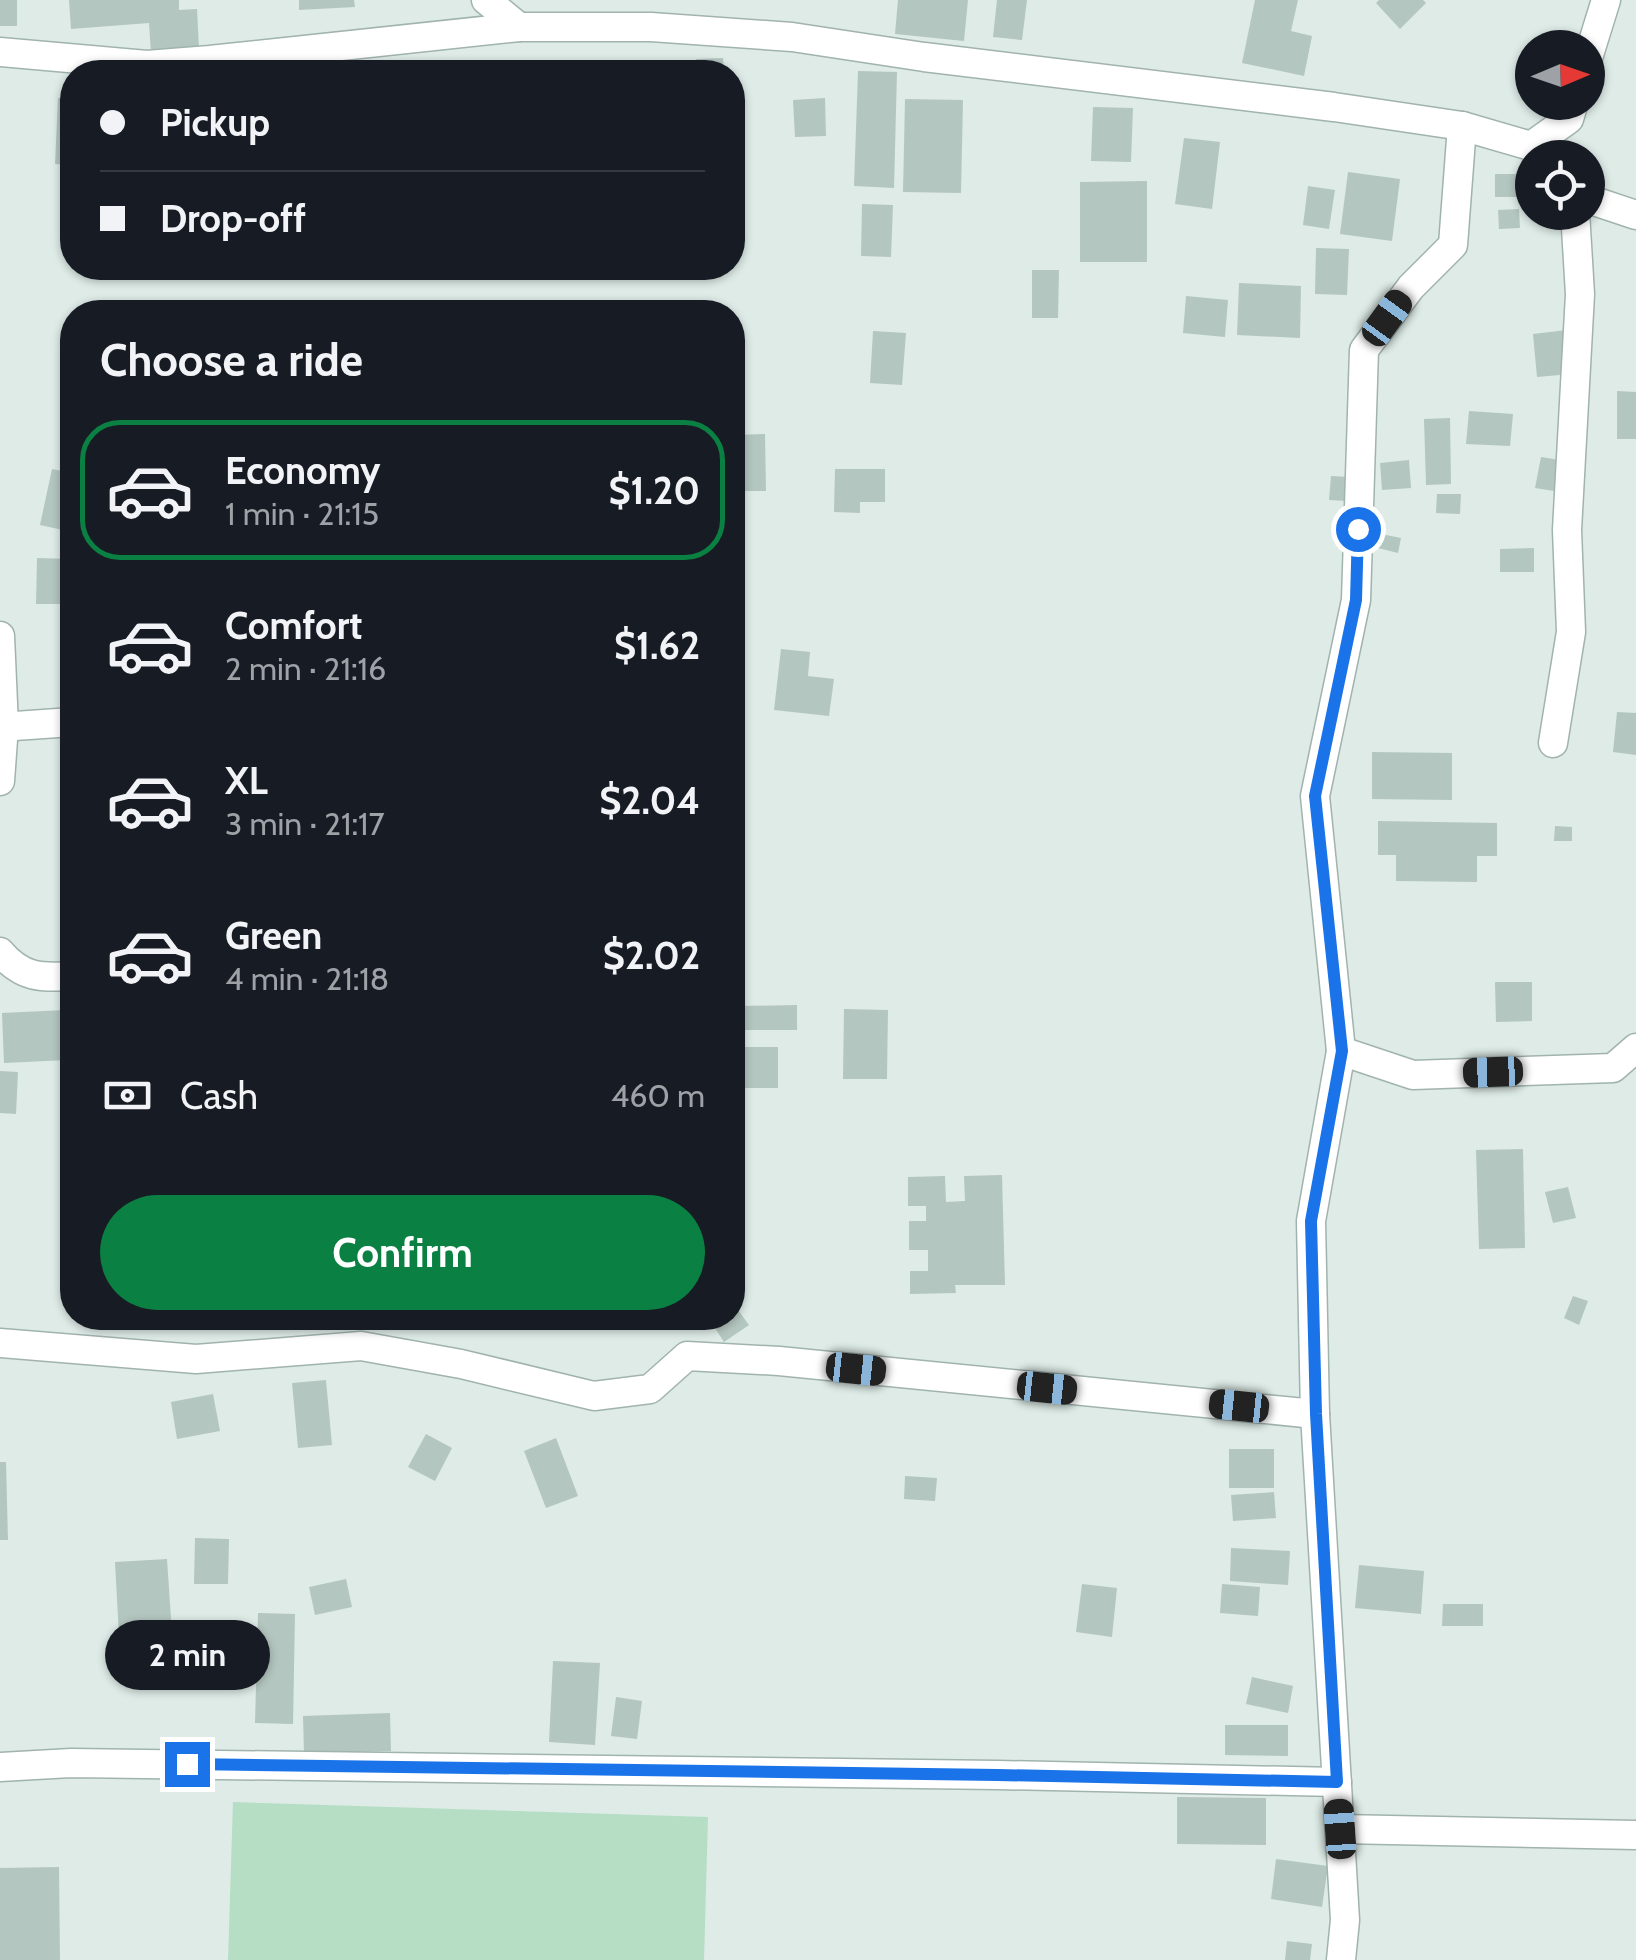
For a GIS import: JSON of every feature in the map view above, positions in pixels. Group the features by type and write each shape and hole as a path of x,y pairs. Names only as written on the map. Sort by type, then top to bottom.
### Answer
{"street":[{"path":"486,0 519,27"},
{"path":"1597,30 1606,0"},
{"path":"210,60 519,27 651,27 792,37 1334,107 1462,126 1515,141"},
{"path":"0,52 90,60"},
{"path":"1341,1960 1345,1920 1316,1414 1311,1221 1342,1051 1315,796 1356,600 1364,350 1410,287 1453,245 1462,126"},
{"path":"1605,205 1636,215"},
{"path":"1553,743 1571,632 1567,530 1580,294 1576,230"},
{"path":"0,636 0,780"},
{"path":"2,726 60,723"},
{"path":"0,952 11,966 40,978 60,977"},
{"path":"1342,1051 1413,1075 1613,1068 1636,1048"},
{"path":"0,1343 196,1359 361,1346 462,1364 594,1396 650,1390 687,1356 779,1361 1316,1414"},
{"path":"0,1767 72,1763 1337,1782"},
{"path":"1340,1829 1636,1836"}],"green space":[{"path":"233,1802 708,1817 704,1960 228,1960"}],"building":[{"path":"0,0 17,0 17,26 0,26"},
{"path":"69,0 179,0 179,10 197,9 199,49 151,53 149,23 71,29"},
{"path":"299,0 354,0 355,7 299,10"},
{"path":"898,0 968,0 964,41 895,34"},
{"path":"997,0 1027,0 1022,40 993,37"},
{"path":"1255,0 1298,0 1291,31 1312,36 1304,76 1242,63"},
{"path":"1376,3 1426,3 1400,29"},
{"path":"858,71 897,72 894,188 854,186"},
{"path":"58,98 60,98 60,164 55,164"},
{"path":"825,98 826,136 795,137 793,100"},
{"path":"905,99 963,100 961,193 903,192"},
{"path":"1093,107 1133,108 1131,162 1091,161"},
{"path":"1184,138 1220,142 1212,209 1175,204"},
{"path":"1348,172 1400,179 1392,241 1340,234"},
{"path":"1495,174 1515,174 1515,197 1495,197"},
{"path":"1147,181 1147,262 1080,262 1080,182"},
{"path":"1308,186 1335,190 1329,229 1303,225"},
{"path":"862,204 893,205 891,257 861,256"},
{"path":"1515,209 1515,228 1499,229 1498,210"},
{"path":"1316,248 1349,249 1347,295 1315,294"},
{"path":"1032,270 1059,270 1058,318 1032,318"},
{"path":"1239,283 1301,286 1300,338 1237,335"},
{"path":"1186,296 1228,300 1225,337 1183,333"},
{"path":"1567,330 1571,374 1537,377 1533,334"},
{"path":"873,331 906,333 902,385 870,383"},
{"path":"1617,391 1636,392 1636,439 1617,439"},
{"path":"1469,411 1513,414 1510,446 1466,444"},
{"path":"1450,418 1451,484 1426,485 1424,419"},
{"path":"765,434 766,491 745,491 745,435"},
{"path":"1541,457 1560,460 1554,491 1535,488"},
{"path":"1409,460 1411,488 1382,490 1380,463"},
{"path":"52,469 60,471 60,529 40,525"},
{"path":"835,469 885,469 885,502 860,502 860,513 834,512"},
{"path":"1331,476 1349,477 1347,501 1329,500"},
{"path":"1437,494 1461,494 1460,514 1436,513"},
{"path":"1381,534 1401,538 1398,553 1378,548"},
{"path":"1534,548 1534,572 1500,572 1500,549"},
{"path":"37,558 60,559 60,604 36,604"},
{"path":"781,649 810,652 808,676 834,679 829,716 774,710"},
{"path":"1617,712 1636,713 1636,755 1613,752"},
{"path":"1372,752 1452,753 1452,800 1372,799"},
{"path":"1378,821 1497,823 1497,856 1477,856 1477,882 1396,881 1396,855 1378,855"},
{"path":"1555,826 1572,827 1572,841 1554,841"},
{"path":"1495,982 1532,982 1532,1021 1496,1022"},
{"path":"797,1005 797,1030 745,1030 745,1006"},
{"path":"844,1009 888,1010 887,1079 843,1079"},
{"path":"60,1010 60,1060 4,1063 2,1013"},
{"path":"745,1047 778,1047 778,1088 745,1088"},
{"path":"0,1071 18,1072 16,1114 0,1113"},
{"path":"1523,1149 1525,1248 1479,1249 1476,1150"},
{"path":"1002,1175 1005,1285 955,1285 956,1293 910,1294 910,1271 928,1271 928,1250 909,1250 909,1221 926,1221 926,1206 908,1206 908,1177 945,1176 946,1202 965,1201 964,1176"},
{"path":"1568,1187 1576,1218 1553,1223 1545,1192"},
{"path":"1573,1296 1588,1301 1579,1325 1564,1318"},
{"path":"716,1330 742,1330 724,1342"},
{"path":"326,1380 332,1445 298,1448 292,1383"},
{"path":"213,1394 220,1431 177,1439 171,1402"},
{"path":"426,1434 452,1448 435,1481 408,1467"},
{"path":"556,1438 578,1496 546,1508 524,1451"},
{"path":"1229,1449 1274,1449 1274,1488 1229,1488"},
{"path":"0,1462 6,1462 8,1540 0,1540"},
{"path":"905,1476 937,1478 935,1501 904,1499"},
{"path":"1274,1492 1276,1518 1233,1521 1231,1495"},
{"path":"195,1538 229,1539 228,1584 194,1584"},
{"path":"1231,1548 1290,1551 1288,1585 1230,1581"},
{"path":"167,1559 172,1633 119,1636 115,1562"},
{"path":"1359,1565 1424,1571 1421,1614 1355,1608"},
{"path":"346,1579 352,1607 315,1615 309,1587"},
{"path":"1082,1584 1117,1588 1112,1637 1076,1632"},
{"path":"1222,1584 1260,1587 1258,1616 1220,1613"},
{"path":"1443,1604 1483,1604 1483,1626 1442,1626"},
{"path":"258,1613 295,1614 293,1724 255,1723"},
{"path":"553,1661 600,1663 595,1745 549,1742"},
{"path":"1252,1677 1293,1686 1288,1713 1246,1704"},
{"path":"616,1697 642,1701 637,1739 611,1736"},
{"path":"390,1713 391,1751 304,1753 303,1716"},
{"path":"1225,1725 1288,1725 1288,1756 1225,1755"},
{"path":"1177,1797 1266,1798 1266,1845 1177,1844"},
{"path":"1276,1859 1328,1866 1322,1907 1271,1899"},
{"path":"59,1867 60,1960 0,1960 0,1868"},
{"path":"1287,1941 1312,1944 1310,1960 1285,1960"}],"route":[{"path":"187,1764 1337,1782 1316,1414 1311,1221 1342,1051 1315,796 1356,600 1358,529"}]}
